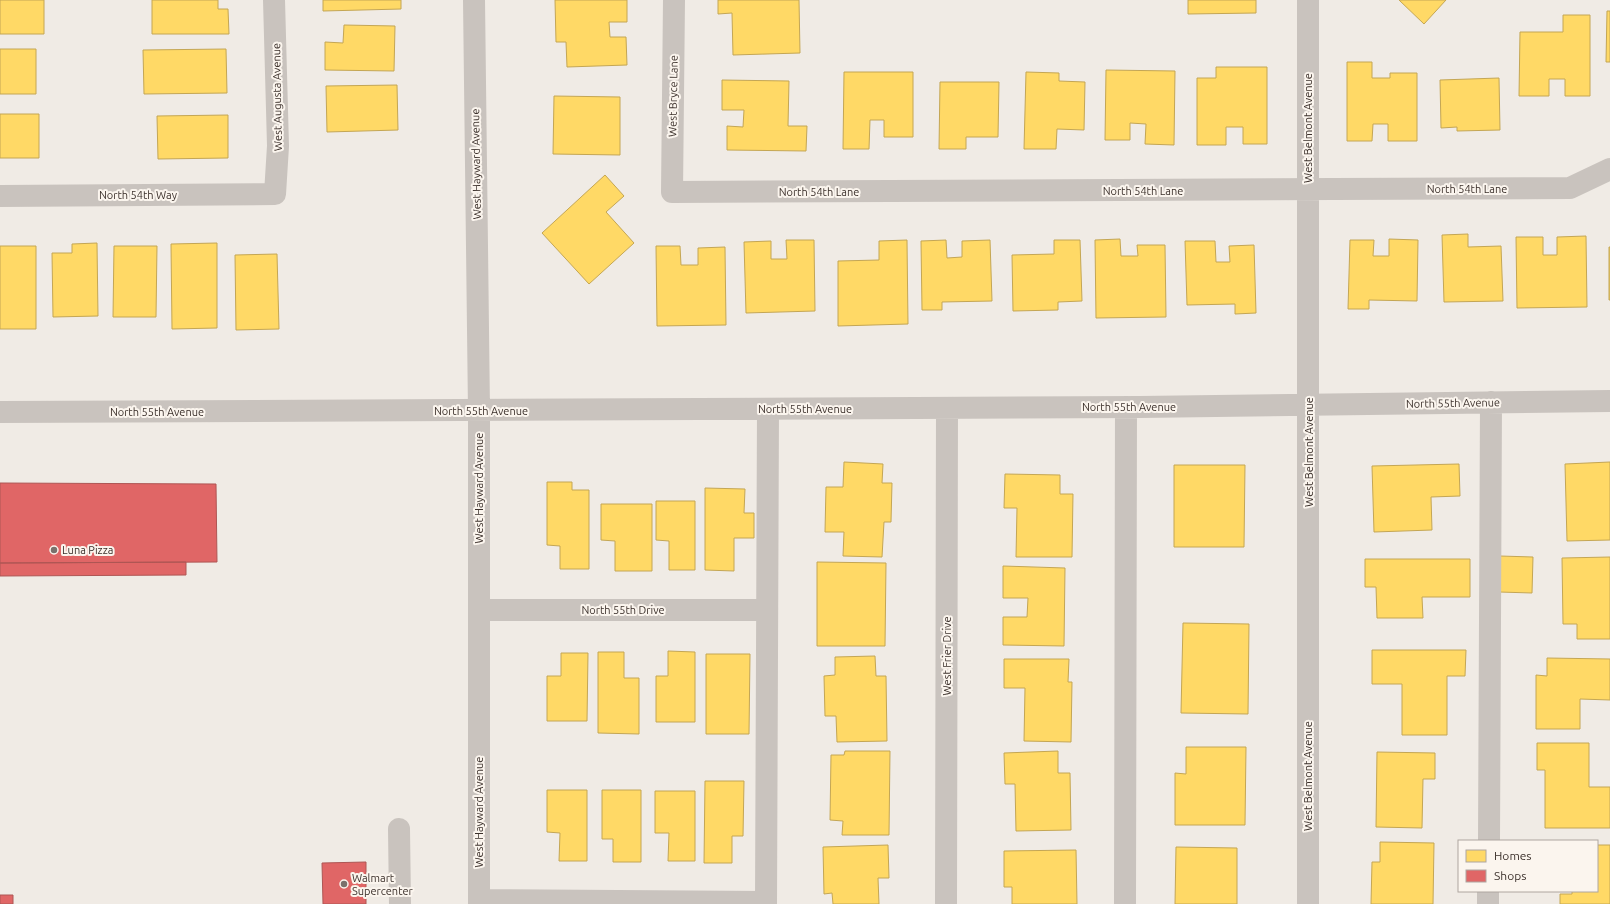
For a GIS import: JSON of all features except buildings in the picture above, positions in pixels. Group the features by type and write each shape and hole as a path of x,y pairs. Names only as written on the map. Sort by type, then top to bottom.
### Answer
{"street":[{"name":"West Augusta Avenue","path":"274,0 278,146 275,194"},
{"name":"West Hayward Avenue","path":"474,0 479,411 479,902"},
{"name":"West Bryce Lane","path":"672,192 674,0"},
{"name":"West Belmont Avenue","path":"1308,0 1308,904"},
{"name":"North 54th Lane","path":"672,192 1570,188 1610,169"},
{"name":"North 54th Way","path":"0,196 275,194"},
{"name":"North 55th Avenue","path":"0,412 1126,407 1610,401"},
{"path":"1489,840 1490,402"},
{"path":"1126,407 1126,904"},
{"name":"West Frier Drive","path":"946,904 947,408"},
{"path":"479,902 766,903 768,409"},
{"name":"North 55th Drive","path":"479,610 767,610"},
{"path":"399,829 400,904"},
{"path":"1488,892 1488,904"}],"place":[{"name":"Luna Pizza","path":"54,550"},
{"name":"Walmart Supercenter","path":"344,884"}]}
